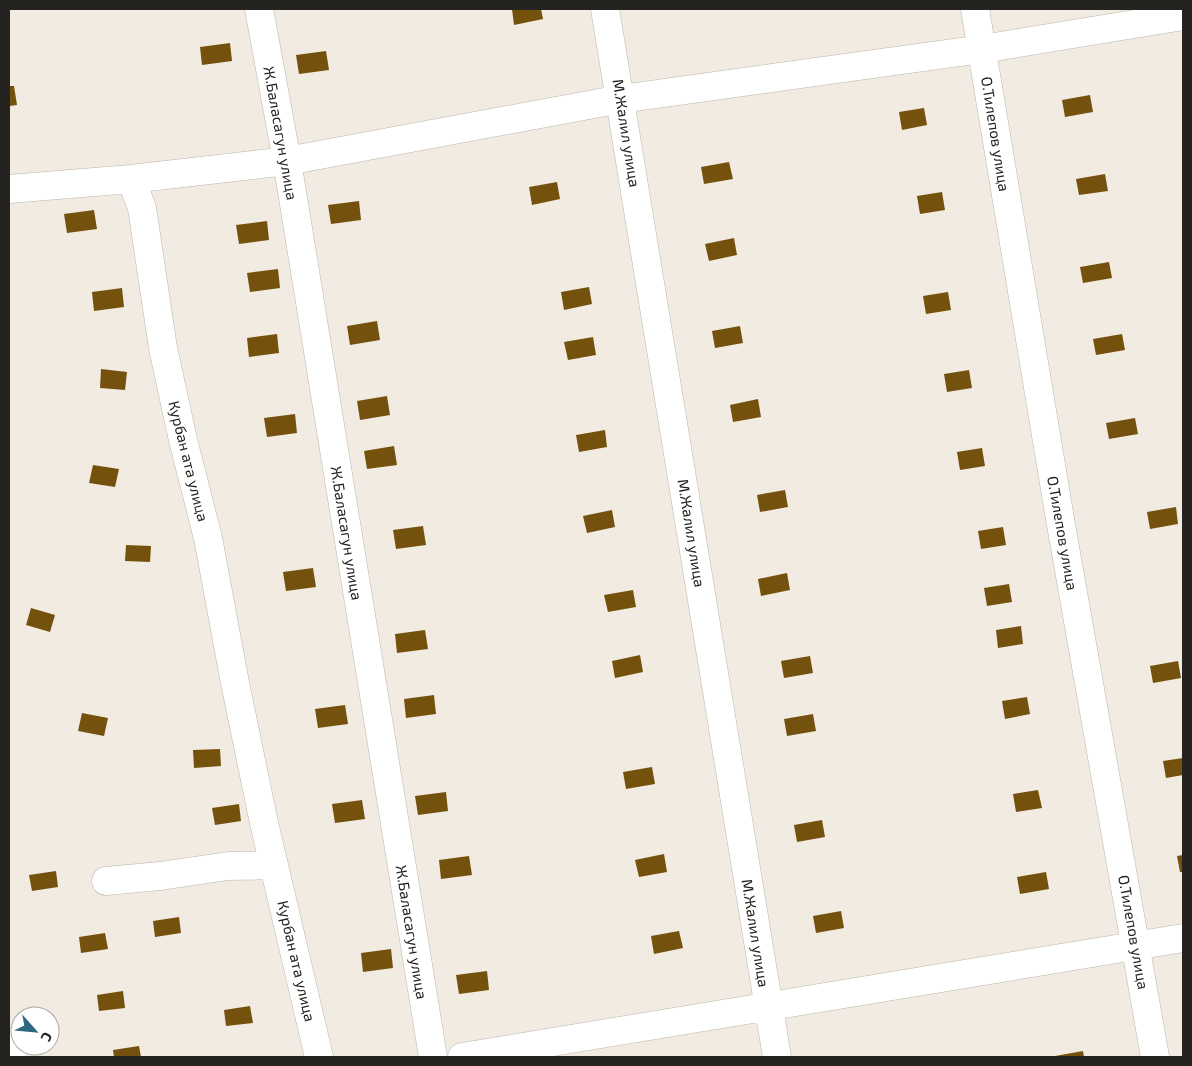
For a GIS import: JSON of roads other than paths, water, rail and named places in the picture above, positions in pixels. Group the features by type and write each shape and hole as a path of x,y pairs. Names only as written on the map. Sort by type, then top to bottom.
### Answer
{"street":[{"name":"Ж.Баласагун улица","path":"259,9 287,160 432,1057"},
{"name":"М.Жалил улица","path":"605,9 777,1057"},
{"name":"О.Тилепов улица","path":"975,9 1060,519 1155,1057"},
{"path":"9,189 131,179 287,160 621,99 982,49 1183,16"},
{"name":"Курбан ата улица","path":"131,179 142,208 163,348 182,440 208,538 235,683 274,865 319,1057"},
{"path":"106,881 160,876 228,866 274,865"},
{"path":"462,1057 1183,938"},
{"path":"9,1042 12,1057"}]}
